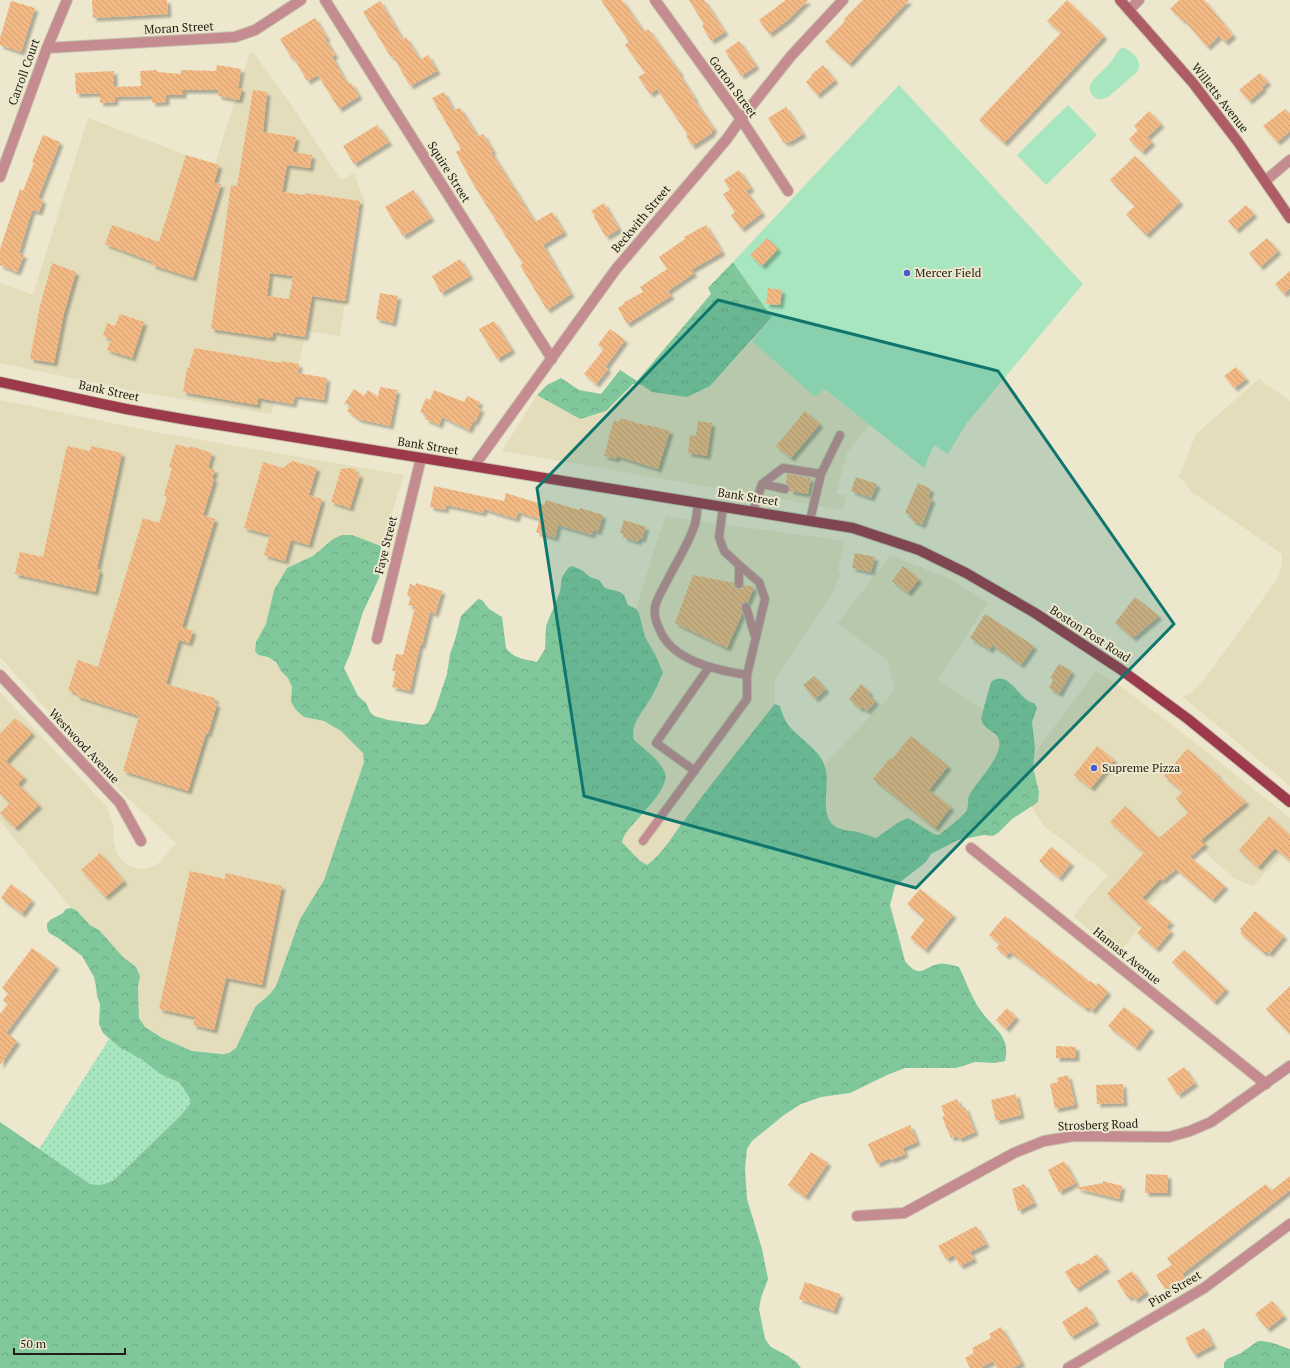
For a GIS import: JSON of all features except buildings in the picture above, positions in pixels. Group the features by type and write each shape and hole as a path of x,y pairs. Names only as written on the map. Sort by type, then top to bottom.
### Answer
{"main road":[{"name":"Bank Street","path":"0,382 164,416 853,528"},
{"name":"Boston Post Road","path":"853,528 919,550 966,574 1035,614 1120,669 1188,719 1290,802"}],"street":[{"name":"Carroll Court","path":"0,177 47,48 67,0"},
{"name":"Moran Street","path":"47,48 235,38 255,30 302,0"},
{"name":"Squire Street","path":"325,0 552,359"},
{"name":"Gorton Street","path":"655,0 740,119 788,191"},
{"name":"Beckwith Street","path":"474,466 616,270 726,140 740,119 791,56 843,0"},
{"name":"Willetts Avenue","path":"1120,0 1193,83 1266,181 1290,218"},
{"path":"1130,10 1140,0"},
{"path":"1266,181 1290,160"},
{"name":"Faye Street","path":"377,639 421,458"},
{"name":"Westwood Avenue","path":"0,676 120,803 141,841"},
{"name":"Hamast Avenue","path":"971,848 1266,1084"},
{"name":"Strosberg Road","path":"857,1216 904,1213 1014,1153 1044,1141 1074,1136 1169,1137 1190,1131 1211,1122 1290,1066"},
{"name":"Pine Street","path":"1068,1368 1204,1288 1290,1224"}],"lane":[{"path":"810,520 812,494 840,435"},
{"path":"753,512 762,484 783,468 821,474"},
{"path":"762,484 785,489"},
{"path":"698,502 695,523 687,544 666,582 655,607 656,621 667,644 682,654 709,667 747,675"},
{"path":"643,841 747,699 747,675 765,599 759,582 724,551 719,537 723,507"},
{"path":"739,565 739,584"},
{"path":"746,607 755,637"},
{"path":"695,771 656,743 709,667"}],"highlighted area":[{"path":"718,300 998,371 1174,624 916,888 584,796 537,488"}],"shaded area":[{"path":"253,52 290,103 341,180 354,173 365,203 358,212 340,336 306,331 299,364 281,362 275,401 271,414 139,392 0,363 0,283 33,295 88,118 186,155 215,164 250,53"},
{"path":"752,341 815,396 823,389 869,425 847,453 836,494 846,495 843,510 502,451 537,395 580,419 606,411 637,381 710,386"},
{"path":"1259,379 1290,401 1290,786 1183,697 1191,693 1207,676 1278,578 1282,566 1282,554 1192,492 1179,476 1196,434"},
{"path":"0,400 161,433 404,475 381,546 352,535 333,539 313,556 287,568 274,590 266,624 256,642 255,651 258,655 268,657 276,663 288,678 292,687 291,702 304,717 324,721 341,731 363,753 364,762 324,880 300,919 276,986 270,994 255,1007 236,1048 229,1053 192,1051 162,1038 145,1027 139,1018 138,987 140,976 136,967 123,957 99,930 90,925 76,910 71,908 0,821 0,692 107,807 114,827 113,840 118,856 127,865 138,869 149,868 159,863 176,843 114,785 0,657"},
{"path":"666,516 845,541 838,570 841,572 834,592 775,679 775,704 685,819 665,847 655,859 647,865 639,860 622,842 626,833 650,806 660,764 634,740 632,735 636,721 652,695 655,654 645,637 639,613 636,609"},
{"path":"890,555 953,580 989,603 938,680 983,709 981,718 985,728 1000,741 996,757 969,796 966,812 939,835 899,822 876,838 856,832 841,830 833,825 828,816 825,764 895,690 887,659 837,624"},
{"path":"1096,671 1116,683 1193,741 1290,818 1290,846 1253,886 1235,879 1200,848 1162,881 1166,885 1150,904 1155,908 1118,954 1073,916 1108,875 1044,826 1031,806 1038,802 1039,792 1033,767 1034,754"}],"green space":[{"path":"1121,48 1125,48 1137,58 1139,68 1137,72 1108,97 1097,99 1090,92 1090,87 1095,78 1110,63"},
{"name":"Mercer Field","path":"899,85 1083,284 966,424 948,454 934,445 924,468 824,389 815,397 752,341 772,317 733,262"},
{"path":"1068,105 1097,135 1046,185 1017,155"},
{"path":"733,262 772,317 710,386 687,397 652,392 642,385 633,384 606,411 580,419 537,395 547,385 561,378 579,390 601,394 620,370 637,381 711,294 708,288"},
{"path":"342,535 352,535 381,546 379,578 363,612 344,668 358,696 366,703 370,712 374,716 388,720 423,725 428,723 435,710 447,674 450,654 461,616 478,599 482,600 489,609 502,617 506,648 509,652 520,658 537,662 545,649 546,626 560,592 562,577 568,568 572,566 582,570 590,577 599,580 605,588 620,592 624,595 628,605 636,609 639,613 645,637 655,654 663,673 652,696 638,717 633,734 634,740 663,768 665,779 663,787 651,804 626,833 622,842 639,860 647,865 663,849 707,790 775,704 780,706 786,722 793,731 818,754 824,764 827,779 826,810 832,824 841,829 858,832 876,838 899,822 908,818 934,834 939,835 965,813 972,790 988,769 997,754 999,747 998,737 984,726 981,718 991,682 996,679 1006,680 1027,700 1035,704 1037,708 1032,722 1035,747 1033,767 1039,792 1038,802 1012,819 993,836 984,835 958,840 931,854 926,862 895,886 890,905 905,961 910,967 918,971 922,971 939,964 959,967 978,1006 1000,1033 1006,1045 1005,1061 995,1063 975,1062 956,1068 905,1068 850,1093 821,1097 801,1104 784,1115 752,1141 747,1149 745,1169 747,1199 762,1249 768,1279 761,1298 759,1309 765,1339 771,1347 788,1356 801,1368 0,1368 0,1122 90,1184 100,1185 115,1179 181,1115 190,1104 190,1099 178,1082 160,1074 141,1059 119,1047 103,1033 99,1024 100,1004 94,977 82,956 49,933 47,924 50,920 63,913 66,909 71,908 76,910 90,925 99,930 123,957 136,967 140,976 138,987 139,1018 145,1027 162,1038 192,1051 223,1054 229,1053 236,1048 255,1007 270,994 276,986 300,919 324,880 364,762 363,753 341,731 324,721 304,717 296,710 291,702 292,687 288,678 281,671 276,662 268,657 258,655 255,651 256,642 266,624 274,590 287,568 313,556 333,539"},
{"path":"109,1039 119,1047 141,1059 160,1074 178,1082 190,1099 190,1104 181,1115 115,1179 103,1184 94,1185 90,1184 39,1149"},
{"path":"1258,1341 1270,1342 1290,1349 1290,1368 1224,1368 1224,1363 1227,1359 1241,1353"}],"place":[{"name":"Mercer Field","path":"907,273"},
{"name":"Supreme Pizza","path":"1094,768"}]}
